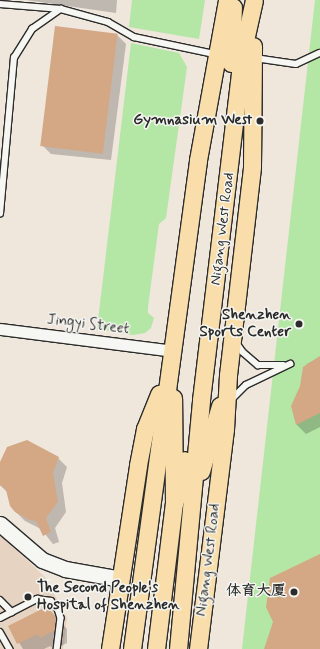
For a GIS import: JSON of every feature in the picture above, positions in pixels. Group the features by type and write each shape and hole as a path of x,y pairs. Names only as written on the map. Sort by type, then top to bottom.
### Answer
{"main road":[{"name":"Nigang West Road","path":"132,649 158,447 172,358 198,160 227,0"},
{"name":"Nigang West Road","path":"174,503 180,485 202,322 234,38 233,0"},
{"name":"Nigang West Road","path":"198,649 226,411 228,375 252,166 255,0"},
{"name":"Nigang West Road","path":"178,649 193,506 195,452 242,54 255,0"},
{"name":"Nigang West Road","path":"156,649 174,503 172,358"},
{"path":"110,649 145,429 172,358"},
{"name":"Nigang West Road","path":"193,506 228,375"}],"street":[{"name":"Jingyi Street","path":"0,329 172,358"},
{"path":"0,524 42,560 65,569 121,579"}],"lane":[{"path":"0,4 61,9 108,22 134,37 217,55"},
{"path":"0,214 14,58 32,29 61,9"},
{"path":"253,57 296,64 320,53"},
{"path":"226,411 240,389 290,364 258,365 242,352 233,337"},
{"path":"0,618 37,599 51,601 58,609 61,618 57,649"},
{"path":"0,600 12,612"},
{"path":"0,632 10,649"}],"shaded area":[{"name":"The Second People's Hospital of Shenzhen","path":"0,535 45,577 67,618 63,649 0,649"}],"green space":[{"path":"132,0 205,0 199,39 129,27"},
{"name":"Shenzhen Sports Center","path":"315,0 320,0 320,649 242,649"},
{"path":"131,43 179,53 187,67 166,218 159,224 148,307 148,313 154,318 151,328 145,333 133,335 97,329"}],"building":[{"path":"55,26 118,34 103,154 40,146"},
{"path":"320,356 320,413 296,425 291,406 300,386 303,367"},
{"path":"27,440 59,457 53,473 58,502 46,518 51,532 43,536 36,521 29,520 15,512 10,506 6,490 0,485 0,462 7,447"},
{"name":"体育大厦","path":"320,554 320,649 264,649 273,622 266,607 270,578"},
{"path":"44,608 48,608 55,616 55,630 40,638 38,634 17,644 8,626"}],"place":[{"name":"Gymnasium West","path":"260,121"},
{"name":"Shenzhen Sports Center","path":"299,324"},
{"name":"体育大厦","path":"294,592"},
{"name":"The Second People's Hospital of Shenzhen","path":"28,597"}]}
